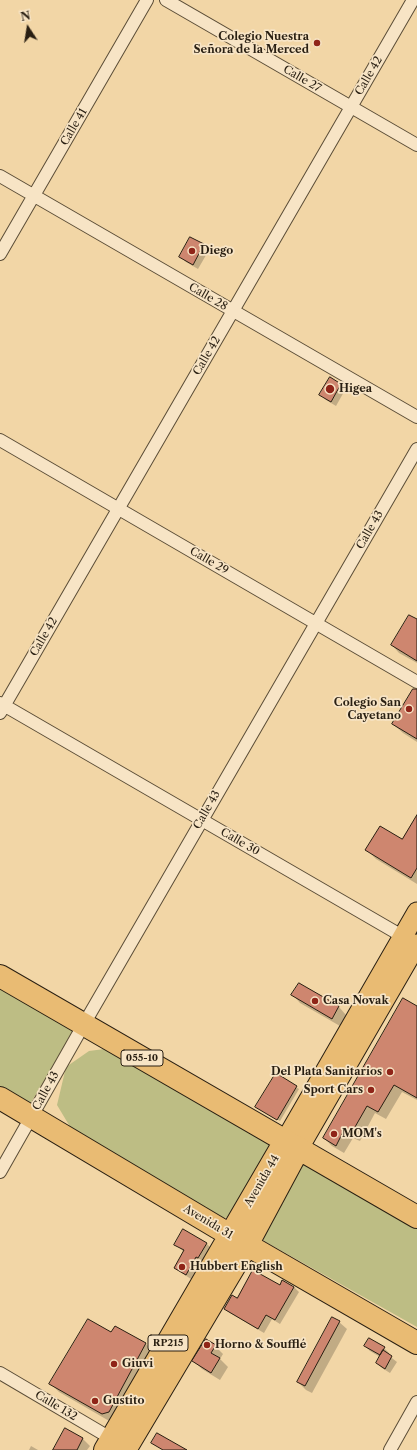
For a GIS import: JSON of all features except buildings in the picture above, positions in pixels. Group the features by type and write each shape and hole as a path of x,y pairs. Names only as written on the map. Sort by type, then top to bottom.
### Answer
{"highway":[{"name":"055-10","path":"0,976 417,1218"},
{"name":"Avenida 31","path":"0,1098 239,1240 417,1343"},
{"name":"Avenida 44","path":"121,1447 292,1145"}],"main road":[{"name":"Avenida 44","path":"292,1145 412,942 417,912"}],"street":[{"name":"Calle 41","path":"0,254 147,0"},
{"name":"Calle 27","path":"166,0 417,146"},
{"name":"Calle 42","path":"2,707 413,0"},
{"name":"Calle 28","path":"0,176 417,417"},
{"name":"Calle 29","path":"0,440 417,682"},
{"name":"Calle 43","path":"0,1172 417,449"},
{"name":"Calle 30","path":"2,707 202,820 412,942"},
{"name":"Calle 132","path":"0,1373 121,1447"},
{"path":"390,1450 417,1402"}],"green space":[{"path":"0,982 77,1026 30,1104 0,1087"},
{"path":"112,1048 268,1138 270,1152 233,1216 224,1218 72,1130 57,1105 66,1067 89,1051"},
{"path":"308,1163 417,1224 417,1327 264,1241 261,1231 299,1165"}],"place":[{"name":"Colegio Nuestra Señora de la Merced","path":"317,43"},
{"name":"Diego","path":"192,251"},
{"name":"Higea","path":"330,389"},
{"name":"Colegio San Cayetano","path":"409,709"},
{"name":"Casa Novak","path":"315,1001"},
{"name":"Del Plata Sanitarios","path":"390,1072"},
{"name":"Sport Cars","path":"371,1090"},
{"name":"MOM's","path":"334,1134"},
{"name":"Hubbert English","path":"182,1267"},
{"name":"Horno & Soufflé","path":"207,1345"},
{"name":"Giuvi","path":"114,1364"},
{"name":"Gustito","path":"95,1401"}]}
